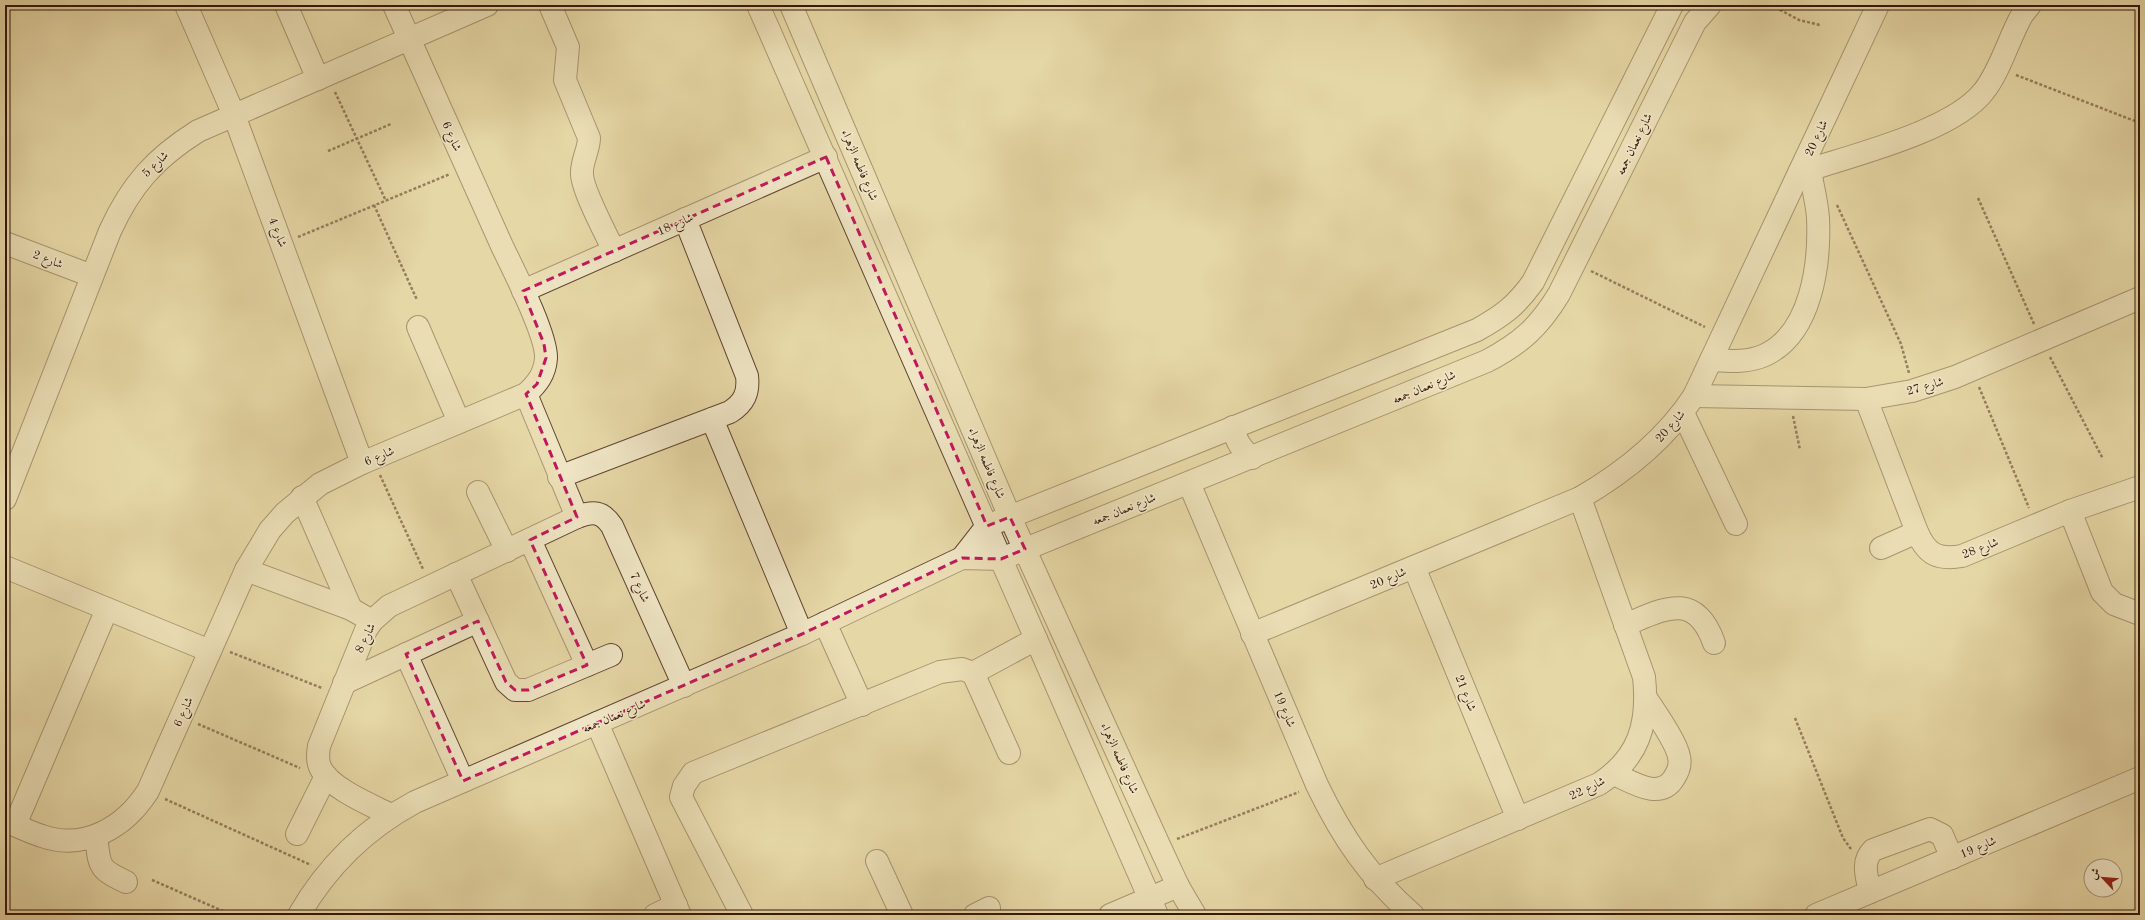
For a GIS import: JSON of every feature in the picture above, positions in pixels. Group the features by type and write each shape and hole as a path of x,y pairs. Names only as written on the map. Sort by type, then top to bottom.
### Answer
{"street":[{"name":"شارع 4","path":"186,5 234,115 367,461"},
{"path":"286,5 323,77"},
{"name":"شارع 6","path":"10,823 43,836 60,840 78,840 96,836 113,828 128,817 148,791 246,570 270,530 302,497 320,484 367,461 526,394 537,384 544,372 546,358 544,344 523,291 492,247 466,168 394,5"},
{"name":"شارع 5","path":"5,499 10,469 121,206 136,183 150,168 175,145 198,131 487,5"},
{"path":"550,5 568,47 565,80 589,138 589,147 582,169 583,182 614,251"},
{"name":"شارع فاطمه الزهراء","path":"758,5 988,526 1153,907"},
{"name":"شارع فاطمه الزهراء","path":"791,5 1010,517 1178,886 1196,915"},
{"name":"شارع نعمان جمعه","path":"299,915 327,873 361,838 390,815 415,802 802,634 962,558 988,526 1477,330 1500,317 1519,301 1533,282 1672,5"},
{"name":"شارع 20","path":"1252,634 1580,498 1631,464 1654,444 1688,404 1711,360 1804,171 1878,5"},
{"path":"1711,360 1741,361 1766,355 1792,335 1809,302 1817,256 1818,217 1804,171 1911,136 1966,110 1984,91 1997,68 2022,14 2030,5"},
{"name":"شارع نعمان جمعه","path":"962,558 1001,559 1331,426 1487,361 1510,349 1529,334 1546,316 1703,7"},
{"name":"شارع 18","path":"523,291 826,157"},
{"path":"559,477 730,412 739,406 745,397 748,387 747,376 685,219"},
{"name":"شارع 2","path":"5,243 92,276"},
{"name":"شارع 27","path":"1688,404 1789,398 1866,399 1912,391 1972,370 2140,298"},
{"path":"418,327 459,422"},
{"path":"526,394 559,477 577,517"},
{"path":"1312,396 1322,403 1329,413 1331,426"},
{"name":"شارع 28","path":"1866,399 1917,532 1923,545 1934,554 1948,558 1962,556 2070,511 2140,487"},
{"path":"1688,404 1736,524"},
{"path":"712,419 802,634"},
{"path":"1233,427 1236,439 1242,450 1252,458"},
{"name":"شارع 19","path":"1189,483 1252,634 1333,819 1352,850 1375,879 1412,915"},
{"path":"478,492 507,551"},
{"path":"302,497 351,609"},
{"name":"شارع 22","path":"1375,879 1599,784 1614,774 1628,758 1638,740 1645,720 1646,698 1644,677 1580,498"},
{"path":"2070,511 2102,592 2114,604 2140,614"},
{"name":"شارع 7","path":"577,517 591,512 600,513 607,518 612,526 684,686"},
{"name":"شارع 8","path":"323,771 318,746 372,621 389,606 577,517"},
{"path":"1880,548 1917,532"},
{"path":"530,540 587,665"},
{"path":"5,567 108,609 212,648"},
{"name":"شارع 21","path":"1414,567 1518,818"},
{"path":"246,570 351,609 372,621"},
{"path":"456,574 506,682 516,690 528,690 611,655"},
{"path":"1625,625 1666,608 1683,608 1697,615 1708,627 1714,643"},
{"path":"10,823 108,609"},
{"path":"342,689 406,654 478,621"},
{"path":"825,623 862,705"},
{"path":"973,673 1036,638"},
{"path":"406,654 463,781"},
{"path":"742,915 681,797 684,786 693,773 940,672 962,669 973,673 1009,753"},
{"path":"1614,774 1646,789 1660,789 1671,782 1678,771 1679,758 1674,746 1646,698"},
{"path":"597,723 678,910 655,915"},
{"path":"297,834 323,771 333,783 390,815"},
{"name":"شارع 19","path":"1816,915 2140,778"},
{"path":"1870,892 1865,865 1869,854 1873,850 1930,829 1942,835 1952,858"},
{"path":"96,836 102,868 107,873 126,882"},
{"path":"877,861 902,915"},
{"path":"1110,915 1153,907 1178,886"}],"path":[{"path":"1771,5 1799,20 1820,25"},
{"path":"1997,68 2140,123"},
{"path":"323,77 357,138 386,201"},
{"path":"328,151 391,124"},
{"path":"282,243 466,168"},
{"path":"1836,202 1901,344 1908,365 1912,391"},
{"path":"374,205 417,300"},
{"path":"1574,263 1722,335"},
{"path":"1972,370 2037,525"},
{"path":"1789,398 1800,450"},
{"path":"367,461 430,586"},
{"path":"212,648 342,689"},
{"path":"181,717 295,766 303,769 323,771"},
{"path":"1795,718 1843,838 1865,865"},
{"path":"1159,845 1317,785"},
{"path":"148,791 327,873"},
{"path":"152,880 232,915"}],"highlighted area":[{"path":"826,157 987,526 1010,517 1025,549 1001,559 962,558 802,634 463,781 406,654 478,621 506,682 515,690 528,690 587,665 530,540 577,517 526,394 537,384 546,358 544,344 523,291"}]}
